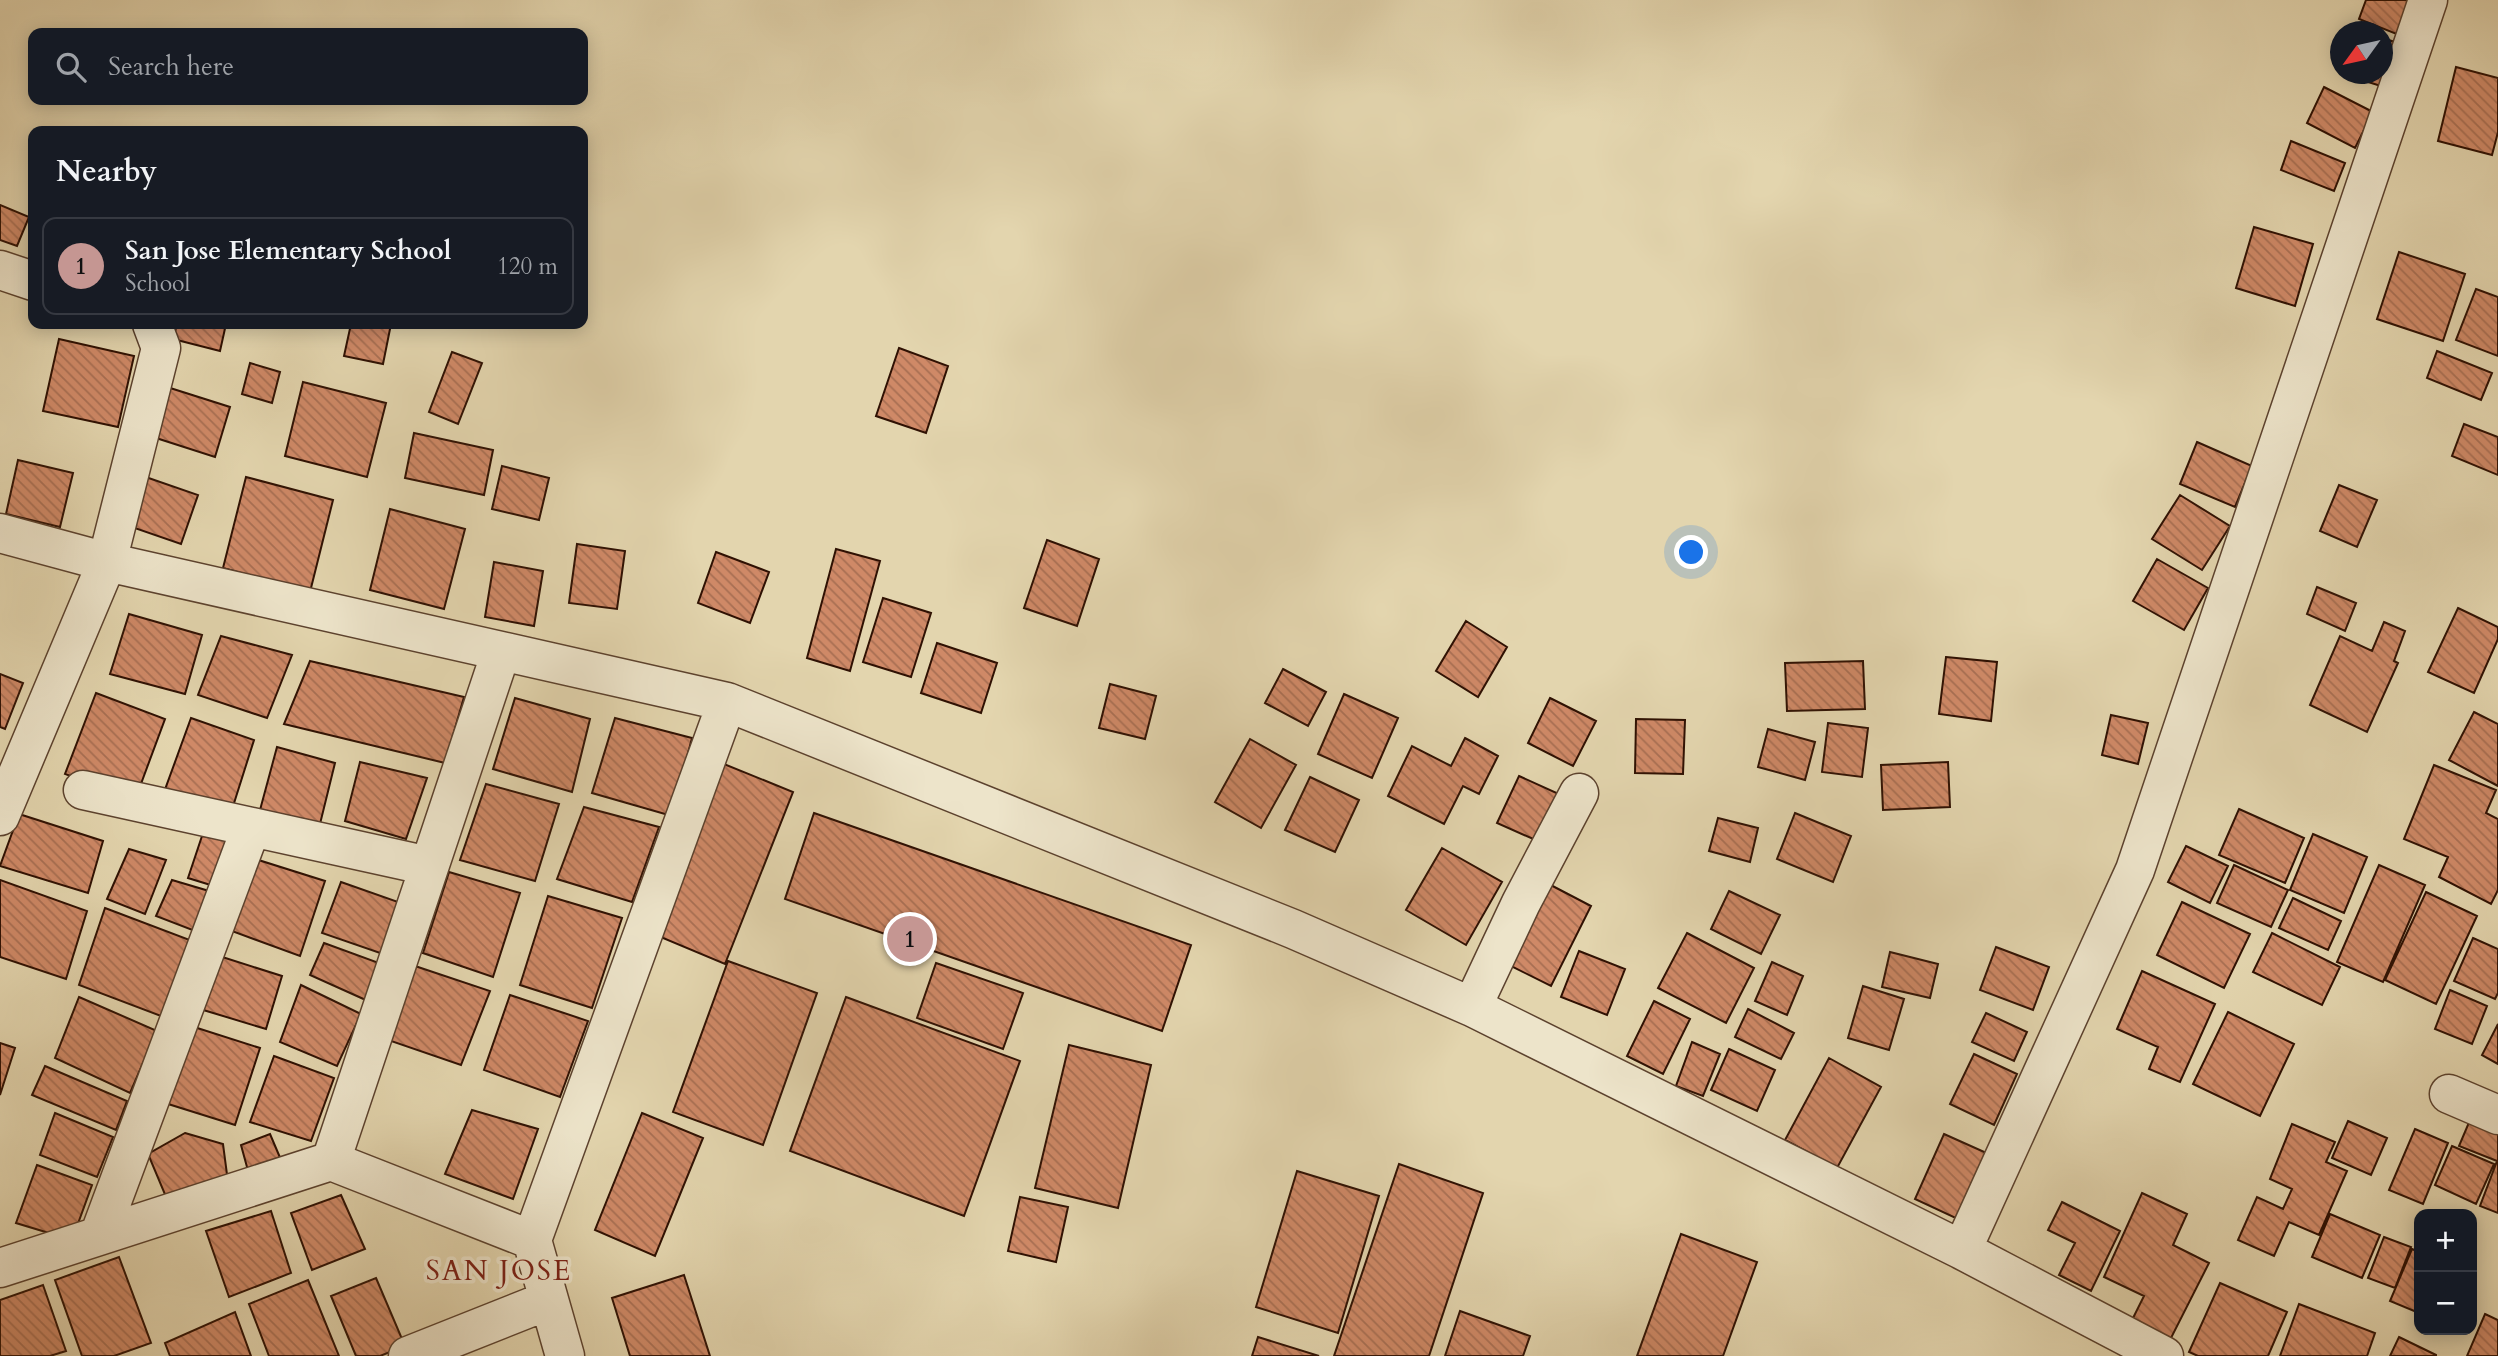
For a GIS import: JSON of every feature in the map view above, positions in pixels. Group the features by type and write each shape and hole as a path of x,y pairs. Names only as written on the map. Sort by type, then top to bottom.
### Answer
{"street":[{"path":"1962,1250 2134,870 2428,0"},
{"path":"0,270 28,279"},
{"path":"0,816 9,773 107,562 161,348 154,329"},
{"path":"0,533 107,562 727,702 1293,929 1472,1007 1962,1250 2164,1356"},
{"path":"331,1161 501,652"},
{"path":"565,1356 532,1240 727,702"},
{"path":"83,790 429,866"},
{"path":"1472,1007 1521,903 1579,793"},
{"path":"99,1236 251,828"},
{"path":"2449,1094 2498,1115"},
{"path":"0,1268 331,1161 532,1240"},
{"path":"408,1356 549,1300"}],"building":[{"path":"2366,0 2409,0 2399,35 2393,33 2393,21 2359,19"},
{"path":"2456,67 2498,78 2498,132 2492,155 2438,141"},
{"path":"2324,87 2373,112 2355,148 2307,123"},
{"path":"2291,141 2345,163 2334,191 2281,170"},
{"path":"0,205 28,217 17,246 0,240"},
{"path":"2254,227 2313,244 2295,306 2236,288"},
{"path":"2399,252 2465,274 2443,341 2377,319"},
{"path":"2476,289 2498,297 2498,356 2456,340"},
{"path":"176,329 225,329 220,351 173,339"},
{"path":"350,329 390,329 383,364 344,356"},
{"path":"59,339 134,356 118,427 43,411"},
{"path":"899,348 948,366 926,433 876,416"},
{"path":"2437,351 2492,373 2481,400 2427,378"},
{"path":"452,352 482,363 458,424 429,412"},
{"path":"250,363 280,372 272,403 242,394"},
{"path":"303,382 386,403 367,477 285,456"},
{"path":"167,387 230,407 215,457 153,437"},
{"path":"2464,424 2498,437 2498,475 2452,456"},
{"path":"414,433 493,450 484,495 405,478"},
{"path":"2197,442 2252,466 2235,507 2180,484"},
{"path":"18,460 73,473 60,527 6,514"},
{"path":"502,466 549,478 539,520 492,509"},
{"path":"137,474 198,495 181,544 120,523"},
{"path":"246,477 333,500 310,592 223,568"},
{"path":"2339,485 2377,500 2357,547 2320,531"},
{"path":"2180,495 2230,526 2202,570 2152,539"},
{"path":"390,509 465,529 444,609 370,590"},
{"path":"1047,540 1099,559 1077,626 1024,608"},
{"path":"577,544 625,551 617,609 569,603"},
{"path":"836,549 880,561 850,671 807,658"},
{"path":"716,552 769,572 750,623 698,603"},
{"path":"2157,559 2208,588 2184,630 2133,601"},
{"path":"494,562 543,571 534,626 485,617"},
{"path":"2317,587 2356,603 2345,631 2307,614"},
{"path":"883,598 931,613 911,677 863,662"},
{"path":"2458,608 2498,627 2498,639 2474,693 2428,672"},
{"path":"129,614 202,635 185,694 110,674"},
{"path":"1466,621 1507,647 1478,697 1436,671"},
{"path":"2384,622 2405,631 2394,661 2398,663 2367,732 2310,705 2340,636 2372,651"},
{"path":"221,636 292,655 267,718 198,695"},
{"path":"937,643 997,663 981,713 921,693"},
{"path":"1946,657 1997,662 1991,721 1939,714"},
{"path":"310,661 464,697 445,763 284,724"},
{"path":"1863,661 1865,709 1787,711 1785,663"},
{"path":"1283,669 1326,692 1308,726 1265,703"},
{"path":"0,674 23,683 5,729 0,727"},
{"path":"1110,684 1156,696 1145,739 1099,728"},
{"path":"96,693 165,719 135,800 65,774"},
{"path":"1344,694 1398,718 1372,778 1318,754"},
{"path":"515,698 590,719 572,792 493,769"},
{"path":"1550,698 1596,721 1573,766 1528,743"},
{"path":"2474,712 2498,724 2498,786 2449,760"},
{"path":"2111,715 2148,723 2138,764 2102,755"},
{"path":"191,718 254,740 229,819 163,795"},
{"path":"615,718 692,738 672,816 592,793"},
{"path":"1636,719 1685,720 1683,774 1635,773"},
{"path":"1828,723 1868,728 1862,777 1822,772"},
{"path":"1768,729 1815,742 1805,780 1758,767"},
{"path":"1465,738 1498,756 1479,794 1463,786 1444,824 1388,796 1412,746 1451,766"},
{"path":"1250,739 1296,765 1261,828 1215,802"},
{"path":"277,747 335,763 319,828 260,810"},
{"path":"360,762 427,778 406,839 345,821"},
{"path":"719,762 793,792 725,964 651,933"},
{"path":"1948,762 1950,807 1883,810 1881,765"},
{"path":"2434,765 2496,790 2486,813 2498,819 2498,890 2491,904 2439,877 2448,857 2404,839"},
{"path":"1519,776 1561,795 1540,842 1497,823"},
{"path":"1310,777 1359,800 1335,852 1285,830"},
{"path":"486,784 559,804 535,881 460,860"},
{"path":"584,807 659,827 632,902 557,879"},
{"path":"2239,809 2304,838 2285,883 2219,855"},
{"path":"814,813 1191,945 1162,1031 785,899"},
{"path":"1795,813 1851,836 1833,882 1777,859"},
{"path":"19,814 103,841 88,893 0,866"},
{"path":"1718,818 1758,828 1750,862 1709,851"},
{"path":"2313,834 2367,857 2344,913 2290,890"},
{"path":"202,836 233,839 217,887 188,878"},
{"path":"2186,846 2228,866 2210,903 2168,882"},
{"path":"1442,848 1502,882 1466,945 1406,910"},
{"path":"129,849 166,860 145,914 107,899"},
{"path":"252,858 325,881 300,956 229,930"},
{"path":"2234,865 2288,890 2271,927 2217,903"},
{"path":"2379,865 2425,885 2383,982 2337,962"},
{"path":"449,872 520,893 493,977 423,953"},
{"path":"0,880 87,911 66,979 0,957"},
{"path":"172,880 209,891 195,931 156,916"},
{"path":"1543,881 1591,906 1551,986 1503,962"},
{"path":"341,882 401,903 383,954 322,933"},
{"path":"1729,891 1780,915 1761,954 1711,929"},
{"path":"2426,892 2477,916 2436,1004 2385,980"},
{"path":"548,896 622,918 592,1008 520,985"},
{"path":"2293,898 2341,921 2328,950 2279,928"},
{"path":"2182,902 2250,934 2224,988 2157,955"},
{"path":"105,908 195,942 169,1019 79,985"},
{"path":"1687,933 1754,968 1726,1023 1658,988"},
{"path":"2272,933 2340,967 2322,1005 2253,972"},
{"path":"2473,938 2498,949 2498,993 2495,999 2454,981"},
{"path":"324,943 379,963 368,1001 310,975"},
{"path":"1996,947 2049,967 2033,1010 1980,990"},
{"path":"1579,951 1625,969 1607,1015 1561,997"},
{"path":"1890,952 1938,964 1930,998 1882,987"},
{"path":"216,955 282,976 266,1029 200,1009"},
{"path":"728,961 817,993 763,1145 673,1112"},
{"path":"1772,962 1803,976 1787,1015 1755,1001"},
{"path":"936,963 1023,993 1003,1049 917,1018"},
{"path":"415,966 490,991 461,1065 388,1040"},
{"path":"2142,971 2215,1004 2180,1082 2149,1069 2158,1047 2117,1029"},
{"path":"301,985 361,1014 337,1066 280,1042"},
{"path":"1863,986 1904,999 1889,1050 1848,1038"},
{"path":"2450,990 2487,1006 2472,1044 2435,1029"},
{"path":"510,995 588,1021 560,1097 484,1070"},
{"path":"79,997 157,1031 130,1093 55,1058"},
{"path":"846,997 1020,1061 964,1216 790,1151"},
{"path":"1654,1001 1690,1019 1663,1074 1627,1056"},
{"path":"1748,1009 1794,1033 1781,1059 1735,1037"},
{"path":"2228,1012 2294,1044 2260,1116 2193,1084"},
{"path":"1986,1013 2027,1032 2014,1061 1972,1042"},
{"path":"2498,1024 2498,1064 2482,1055"},
{"path":"191,1026 260,1048 235,1125 165,1103"},
{"path":"1692,1042 1720,1054 1703,1096 1676,1086"},
{"path":"0,1043 15,1048 0,1095"},
{"path":"1069,1045 1151,1065 1118,1208 1035,1188"},
{"path":"1729,1049 1775,1070 1757,1111 1711,1090"},
{"path":"1974,1054 2017,1074 1994,1125 1950,1104"},
{"path":"274,1056 334,1078 311,1141 250,1122"},
{"path":"1829,1058 1881,1087 1837,1168 1785,1140"},
{"path":"45,1066 127,1101 116,1130 32,1095"},
{"path":"472,1110 538,1129 513,1199 445,1174"},
{"path":"55,1113 113,1137 97,1177 40,1155"},
{"path":"642,1113 703,1138 655,1256 595,1230"},
{"path":"2470,1120 2498,1132 2498,1213 2480,1206 2497,1161 2459,1146"},
{"path":"2348,1121 2387,1138 2371,1175 2332,1158"},
{"path":"2292,1124 2335,1142 2326,1162 2347,1171 2319,1235 2289,1222 2274,1256 2238,1240 2257,1197 2283,1209 2292,1189 2270,1179"},
{"path":"2415,1129 2448,1143 2423,1204 2389,1190"},
{"path":"185,1133 223,1144 228,1182 169,1204 148,1154"},
{"path":"270,1134 284,1167 250,1178 241,1145"},
{"path":"1944,1134 1991,1155 1962,1221 1915,1199"},
{"path":"2452,1146 2494,1164 2476,1204 2435,1185"},
{"path":"1399,1164 1483,1193 1429,1356 1334,1356"},
{"path":"37,1165 92,1185 72,1240 16,1223"},
{"path":"1297,1171 1379,1196 1338,1333 1256,1307"},
{"path":"2142,1193 2187,1214 2173,1245 2209,1263 2169,1342 2131,1322 2144,1296 2104,1277"},
{"path":"341,1195 365,1249 312,1270 291,1213"},
{"path":"1020,1197 1068,1207 1056,1262 1008,1251"},
{"path":"2062,1202 2120,1231 2091,1291 2059,1275 2075,1243 2048,1230"},
{"path":"271,1211 291,1273 229,1297 206,1231"},
{"path":"2330,1214 2380,1235 2362,1278 2312,1257"},
{"path":"1681,1234 1757,1262 1723,1356 1637,1356"},
{"path":"2384,1237 2411,1247 2395,1288 2368,1278"},
{"path":"2412,1249 2414,1250 2414,1311 2390,1301"},
{"path":"119,1257 151,1343 114,1356 82,1356 55,1280"},
{"path":"684,1275 710,1356 630,1356 612,1298"},
{"path":"376,1278 405,1346 380,1356 356,1356 331,1296"},
{"path":"308,1280 339,1356 269,1356 249,1304"},
{"path":"2220,1283 2287,1312 2268,1356 2198,1356 2189,1352"},
{"path":"43,1285 66,1351 50,1356 0,1356 0,1300"},
{"path":"2299,1304 2375,1333 2367,1356 2280,1356"},
{"path":"1460,1311 1530,1336 1523,1356 1445,1356"},
{"path":"235,1312 251,1356 170,1356 165,1343"},
{"path":"2485,1314 2498,1320 2498,1356 2467,1356"},
{"path":"1258,1337 1319,1356 1252,1356"},
{"path":"2399,1337 2436,1355 2436,1356 2390,1356"}],"place":[{"name":"San Jose Elementary School","path":"910,939"}],"district":[{"name":"SAN JOSE","path":"499,1271"}]}
